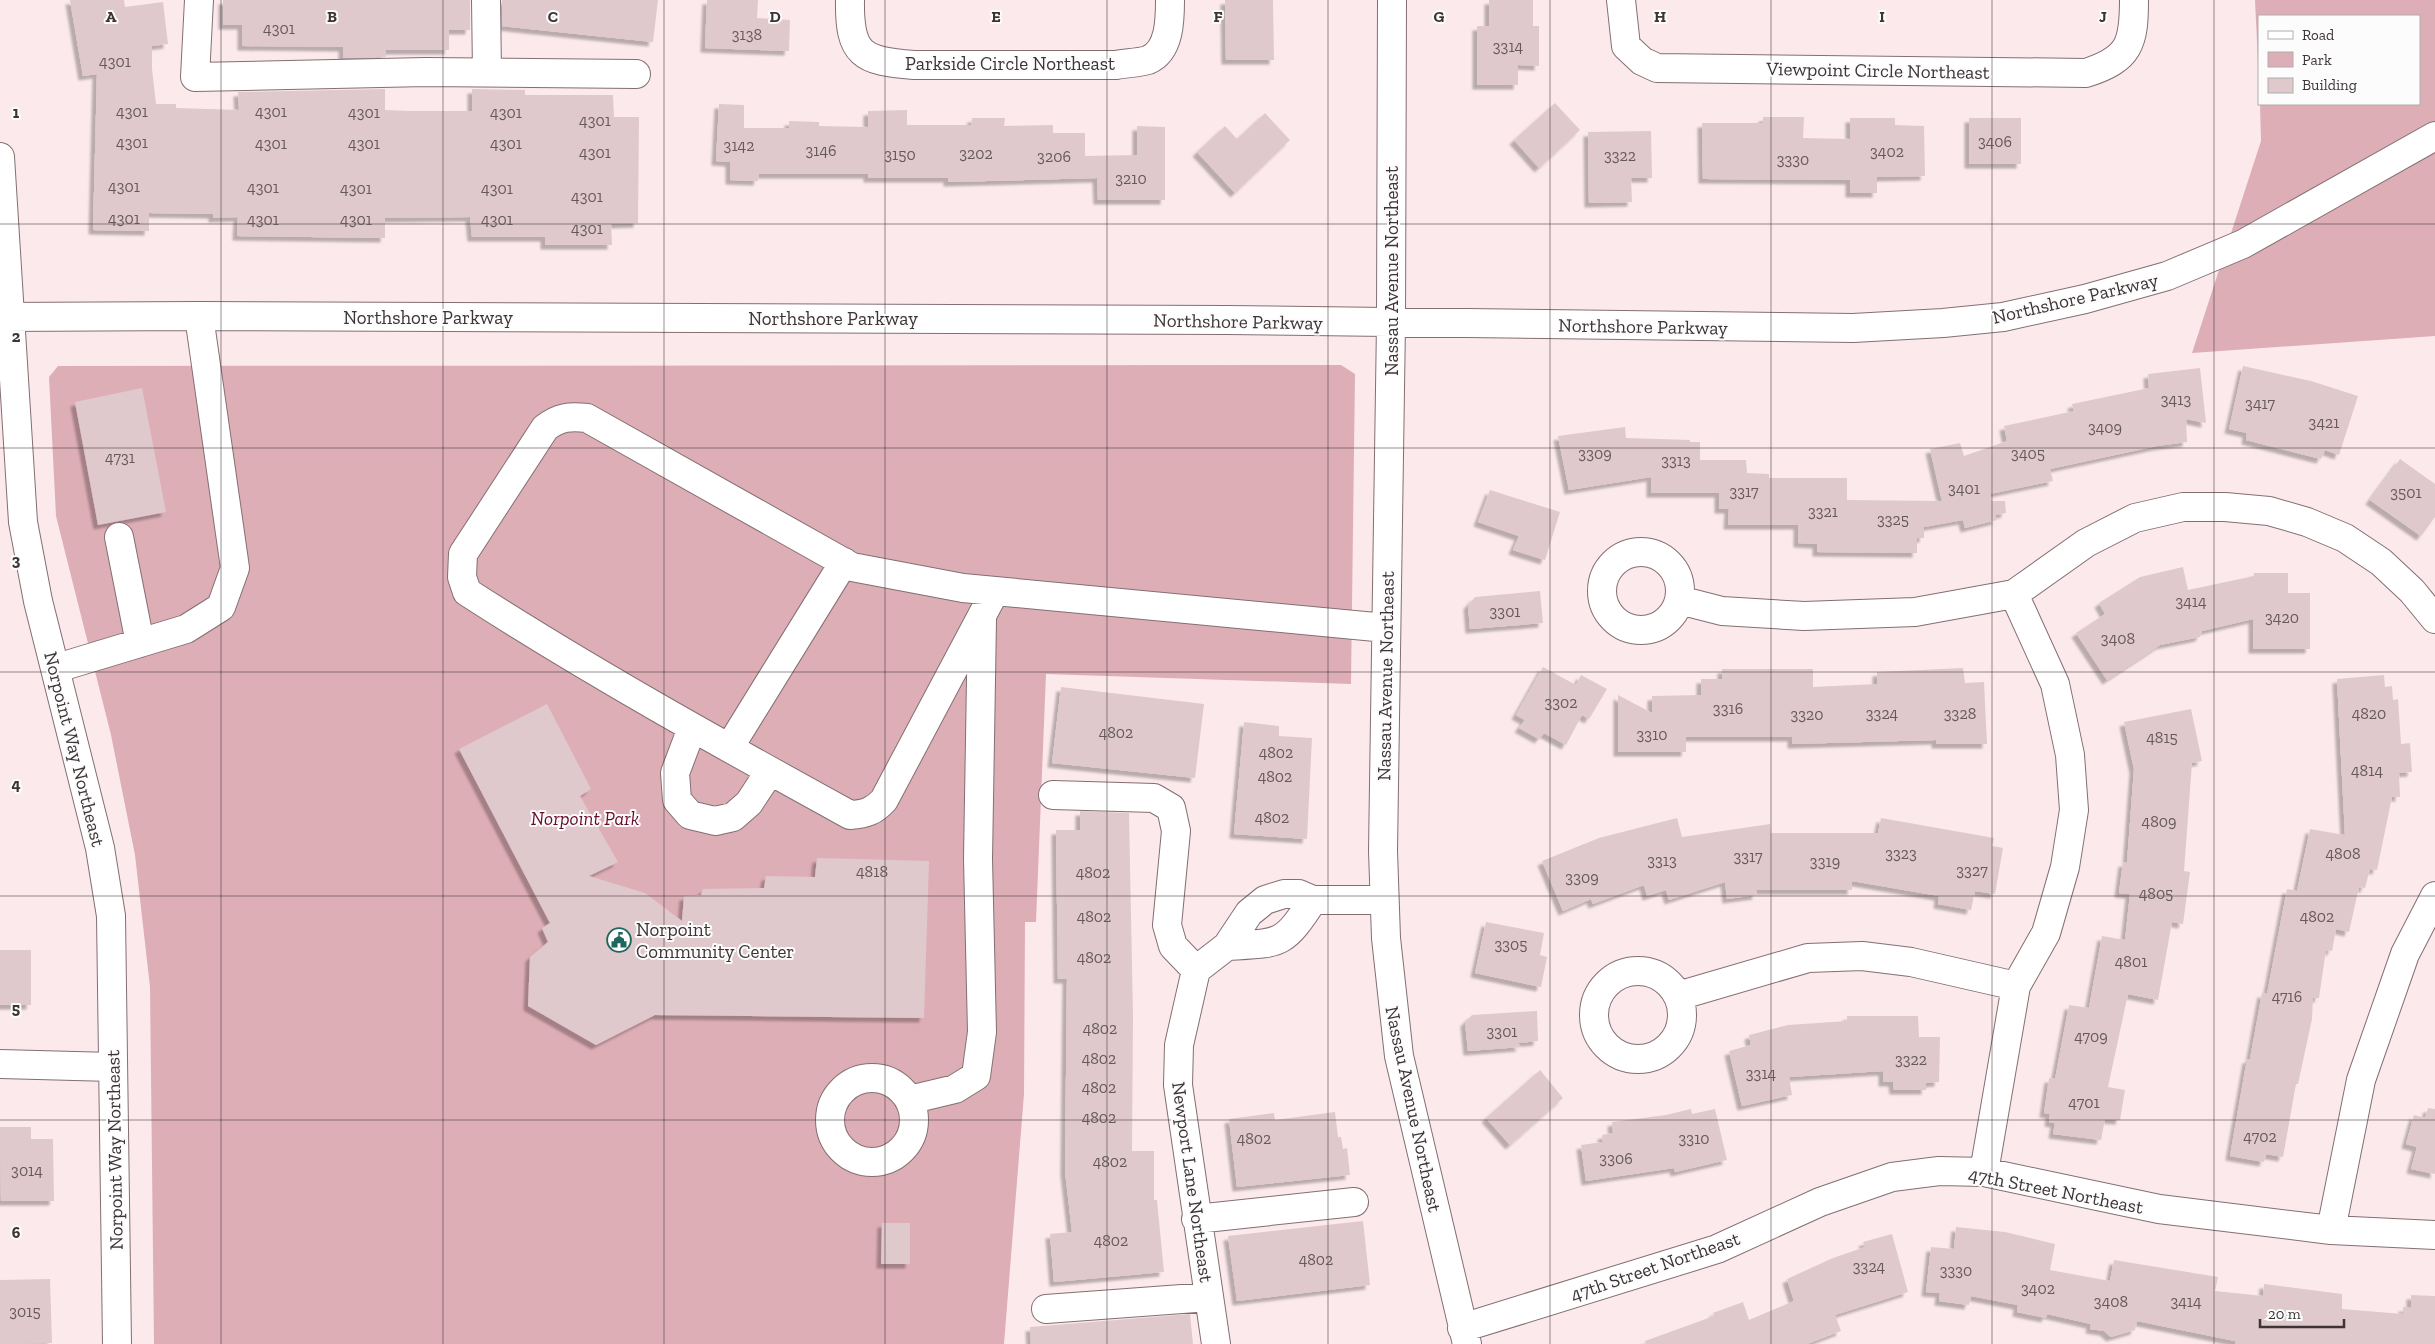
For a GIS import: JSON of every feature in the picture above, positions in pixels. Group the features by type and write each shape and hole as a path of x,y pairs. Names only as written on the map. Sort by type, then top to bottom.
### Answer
{"street":[{"path":"199,0 195,77 487,72 636,74"},
{"path":"486,0 487,72"},
{"name":"Parkside Circle Northeast","path":"850,0 852,37 859,50 882,63 914,65 1116,64 1148,59 1158,52 1166,39 1170,0"},
{"name":"Nassau Avenue Northeast","path":"1392,0 1391,323 1384,900 1391,1000 1399,1056 1464,1336"},
{"name":"Viewpoint Circle Northeast","path":"1621,0 1626,46 1642,61 1657,68 2086,72 2114,61 2130,44 2134,29 2134,0"},
{"name":"Northshore Parkway","path":"5,317 1227,320 1853,328 1944,323 2003,317 2085,299 2167,276 2243,244 2435,136"},
{"name":"Norpoint Way Northeast","path":"0,158 5,317 24,522 38,601 57,668 100,848 111,916 118,1344"},
{"path":"57,668 186,629 221,608 235,568 199,316"},
{"path":"995,591 884,800 876,809 866,814 850,815 692,728 520,626 467,592 462,576 463,554 545,428 556,420 572,416 587,418 852,567 963,588 995,591 1386,628"},
{"path":"1679,600 1722,611 1804,616 1915,612 2014,594 2086,543 2136,518 2183,507 2225,507 2269,511 2307,522 2345,538 2381,562 2412,591 2435,619"},
{"path":"119,537 140,643"},
{"path":"729,748 844,562"},
{"path":"1984,1172 2016,986 2046,933 2065,867 2074,810 2070,755 2055,684 2014,594"},
{"path":"909,1100 955,1090 976,1076 982,1032 978,859 982,615"},
{"path":"692,728 675,773 677,800 690,815 715,821 734,817 749,803 770,771"},
{"path":"1053,795 1154,798 1171,808 1176,831 1167,925 1173,946 1196,970 1227,946 1249,913 1265,900 1284,894 1299,894 1313,900 1384,900"},
{"path":"2331,1230 2361,1080 2405,954 2435,896"},
{"path":"1227,946 1268,944 1281,938 1292,931 1313,900"},
{"path":"1678,996 1808,958 1853,956 1911,962 2016,986"},
{"name":"Newport Lane Northeast","path":"1196,970 1179,1045 1178,1085 1196,1219 1216,1344"},
{"path":"0,1064 112,1067"},
{"name":"47th Street Northeast","path":"1464,1336 1717,1249 1820,1202 1892,1177 1939,1171 1984,1172 2159,1210 2331,1230 2435,1235"},
{"path":"1196,1219 1354,1202"},
{"path":"1046,1309 1209,1297"}],"green space":[{"path":"2255,0 2435,0 2435,336 2192,353 2261,141 2260,105 2420,105 2420,15 2258,15 2258,62"},
{"name":"Norpoint Park","path":"1341,365 1355,374 1351,684 1046,674 1036,922 1025,922 1024,1094 1004,1344 154,1344 150,987 135,855 111,735 56,516 49,377 58,366"}],"building":[{"path":"70,0 124,0 125,7 163,2 168,44 152,46 152,69 156,104 176,104 176,108 239,110 238,92 385,89 385,110 410,111 472,111 472,89 525,90 525,95 613,95 614,117 639,117 638,223 611,224 612,245 545,245 545,237 472,237 470,217 385,218 385,238 237,236 238,217 213,218 213,214 149,213 149,231 93,230 97,74 83,76"},
{"path":"223,0 470,0 470,30 449,30 449,50 386,50 386,57 343,58 343,47 242,46 242,25 223,25"},
{"path":"502,0 658,0 653,42 502,26"},
{"path":"707,0 758,0 757,18 790,20 789,51 705,48"},
{"path":"1225,0 1273,0 1274,60 1226,60"},
{"path":"1489,0 1533,0 1533,26 1539,26 1539,66 1518,65 1518,85 1477,85 1477,26 1489,26"},
{"path":"1555,103 1580,130 1539,168 1514,140"},
{"path":"719,104 744,105 744,128 789,128 789,121 819,122 819,126 868,127 868,111 907,110 907,125 971,125 972,118 1005,118 1004,126 1053,125 1053,133 1085,133 1085,156 1137,155 1137,126 1165,127 1165,200 1098,200 1097,178 948,182 948,178 868,178 868,174 759,174 758,181 730,180 730,162 716,161"},
{"path":"1265,113 1290,140 1235,193 1197,152 1225,126 1237,139"},
{"path":"1763,117 1804,117 1803,138 1850,139 1850,118 1895,118 1895,125 1924,126 1925,176 1877,177 1877,193 1850,193 1850,180 1703,179 1702,123 1763,123"},
{"path":"1969,118 2021,118 2021,164 1969,164"},
{"path":"1651,131 1652,178 1631,178 1632,202 1589,203 1588,132"},
{"path":"2243,366 2311,381 2358,396 2339,455 2325,450 2321,459 2246,440 2247,433 2229,429"},
{"path":"2200,368 2206,423 2186,419 2187,442 2157,446 2050,469 2053,481 1990,494 1992,501 2005,501 2006,513 1995,515 1997,520 1965,528 1963,520 1924,527 1924,538 1917,538 1917,553 1817,552 1817,544 1798,543 1798,525 1728,525 1729,509 1719,509 1719,493 1651,493 1651,477 1569,490 1558,436 1625,427 1626,438 1700,442 1700,460 1746,460 1747,473 1769,474 1769,478 1847,478 1847,500 1942,501 1930,449 1960,443 1964,456 2007,441 2004,426 2074,411 2072,404 2149,388 2148,374"},
{"path":"142,388 166,512 98,525 75,402"},
{"path":"2400,459 2435,484 2435,517 2421,536 2370,500"},
{"path":"1490,490 1560,512 1545,560 1513,550 1519,536 1478,522"},
{"path":"2183,567 2188,590 2254,576 2254,573 2288,573 2288,593 2310,593 2310,649 2253,649 2253,619 2202,631 2200,637 2160,645 2107,680 2076,633 2105,614 2099,603 2140,577"},
{"path":"1540,591 1543,623 1470,629 1468,605 1475,597"},
{"path":"1543,667 1576,685 1581,675 1607,689 1589,719 1582,715 1566,745 1544,733 1539,739 1519,728 1525,720 1516,715"},
{"path":"1963,668 1965,683 1984,682 1987,744 1936,744 1936,740 1792,744 1792,737 1686,737 1686,752 1618,752 1618,695 1652,713 1652,696 1701,695 1701,679 1722,679 1722,669 1813,669 1813,687 1877,684 1877,672"},
{"path":"2384,675 2385,687 2392,686 2393,700 2398,699 2401,744 2410,743 2412,772 2399,773 2400,797 2392,797 2377,870 2370,869 2365,888 2359,887 2349,932 2336,929 2332,951 2326,950 2319,998 2313,998 2312,1019 2298,1084 2296,1084 2283,1157 2266,1154 2264,1162 2230,1156 2247,1059 2250,1059 2262,993 2267,994 2287,889 2297,891 2310,829 2345,835 2337,679"},
{"path":"1061,687 1204,704 1195,778 1052,763"},
{"path":"547,704 591,789 580,796 618,862 589,876 645,893 682,921 684,896 701,895 703,889 764,888 766,876 815,877 817,858 929,861 924,1018 655,1015 596,1045 528,1006 530,957 548,942 542,928 550,923 459,749"},
{"path":"2191,709 2202,761 2192,763 2184,871 2190,872 2183,924 2172,922 2158,1000 2128,994 2108,1087 2125,1090 2120,1120 2105,1119 2101,1140 2053,1134 2055,1123 2049,1122 2050,1114 2044,1113 2049,1078 2055,1079 2069,1005 2089,1008 2102,936 2125,940 2130,894 2119,893 2123,862 2127,863 2134,769 2124,722"},
{"path":"1244,722 1279,726 1279,736 1312,738 1307,839 1234,834"},
{"path":"1080,811 1129,813 1133,1016 1132,1151 1154,1151 1154,1200 1157,1200 1164,1272 1054,1282 1050,1234 1072,1232 1065,1171 1067,979 1058,979 1056,830 1080,830"},
{"path":"1677,818 1682,837 1770,824 1771,833 1878,833 1881,818 1994,838 1992,846 2003,848 1995,894 1975,891 1971,910 1938,904 1939,896 1852,881 1852,890 1756,890 1757,895 1727,899 1725,882 1669,900 1666,890 1647,896 1644,885 1593,904 1591,899 1563,911 1542,861 1599,838"},
{"path":"1486,922 1544,933 1540,955 1547,957 1541,987 1475,973"},
{"path":"0,950 31,950 31,1005 0,1005"},
{"path":"1537,1011 1538,1041 1518,1043 1521,1047 1468,1051 1465,1022 1472,1015"},
{"path":"1847,1016 1918,1016 1919,1037 1940,1037 1939,1082 1926,1083 1926,1090 1894,1090 1893,1082 1883,1082 1883,1071 1789,1077 1792,1095 1742,1106 1729,1051 1751,1045 1749,1035 1788,1025 1847,1021"},
{"path":"1540,1070 1563,1098 1510,1145 1486,1118"},
{"path":"2428,1108 2435,1109 2435,1174 2411,1169 2417,1147 2406,1144 2414,1115 2425,1118"},
{"path":"1691,1109 1692,1114 1715,1109 1727,1160 1675,1172 1674,1168 1586,1181 1581,1145 1603,1142 1602,1135 1613,1133 1612,1122 1666,1115"},
{"path":"1335,1112 1338,1137 1341,1137 1343,1149 1347,1148 1350,1175 1237,1187 1229,1119 1274,1113 1275,1120"},
{"path":"0,1127 31,1127 31,1139 53,1139 54,1201 1,1201"},
{"path":"1363,1221 1370,1285 1237,1301 1228,1236"},
{"path":"882,1223 910,1223 910,1264 881,1264"},
{"path":"1956,1227 2005,1232 2055,1244 2050,1270 2110,1281 2114,1260 2218,1277 2215,1291 2263,1296 2264,1284 2342,1294 2342,1309 2403,1314 2403,1307 2411,1308 2411,1295 2435,1296 2435,1344 2235,1344 2235,1341 2137,1321 2135,1330 2111,1337 2104,1331 2090,1329 2091,1324 2047,1314 2046,1318 2017,1312 2018,1305 1971,1296 1969,1305 1939,1301 1940,1293 1926,1292 1931,1247 1954,1249"},
{"path":"1892,1234 1908,1292 1835,1315 1841,1331 1807,1344 1646,1344 1645,1341 1714,1316 1713,1313 1743,1302 1749,1320 1794,1301 1787,1279 1833,1258 1865,1247 1863,1242"},
{"path":"50,1279 52,1343 0,1344 0,1280"},
{"path":"1190,1314 1193,1344 1031,1344 1030,1327"}],"place":[{"name":"Norpoint Community Center","path":"619,940"}]}
